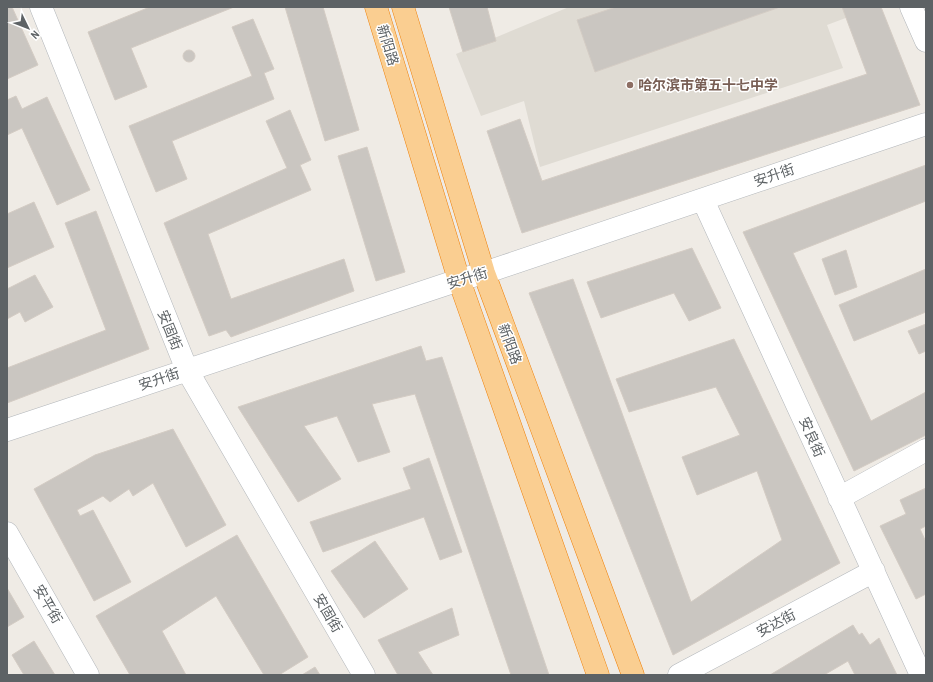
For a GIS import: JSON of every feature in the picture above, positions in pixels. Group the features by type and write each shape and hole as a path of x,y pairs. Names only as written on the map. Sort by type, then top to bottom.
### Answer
{"highway":[{"name":"新阳路","path":"376,7 459,280 598,675"},
{"name":"新阳路","path":"403,7 484,273 633,675"}],"street":[{"name":"安固街","path":"41,7 187,370 364,675"},
{"path":"911,7 926,41"},
{"name":"安升街","path":"7,430 484,273 926,124"},
{"name":"安良街","path":"703,200 839,498 874,571 920,675"},
{"path":"839,498 926,450"},
{"name":"安平街","path":"7,533 88,675"},
{"name":"安达街","path":"679,675 874,571"}],"shaded area":[{"name":"哈尔滨市第五十七中学","path":"569,7 875,7 827,25 843,68 540,167 524,101 481,116 456,54"}],"building":[{"path":"7,7 12,7 38,65 7,79"},
{"path":"150,7 234,7 131,48 147,87 115,100 88,32"},
{"path":"285,7 323,7 359,130 325,141"},
{"path":"449,7 487,7 496,41 463,52"},
{"path":"616,7 780,7 595,72 577,20"},
{"path":"842,7 881,7 920,105 522,233 487,131 520,119 542,181 867,74"},
{"path":"253,19 274,69 264,73 274,99 172,141 187,179 156,192 129,126 252,76 232,27"},
{"path":"187,50 191,50 195,56 191,62 187,62 183,58 183,54"},
{"path":"16,96 22,109 47,97 90,190 57,205 22,128 7,135 7,100"},
{"path":"290,110 311,160 300,165 311,190 208,234 231,299 344,259 354,291 231,337 226,330 209,336 164,223 287,168 266,121"},
{"path":"367,147 405,272 376,281 338,156"},
{"path":"926,165 926,201 793,253 871,421 926,392 926,435 854,471 743,232"},
{"path":"34,202 54,247 7,268 7,214"},
{"path":"96,211 149,349 7,403 7,368 106,330 65,223"},
{"path":"692,248 721,308 689,321 674,293 601,318 587,282"},
{"path":"846,250 857,287 835,295 822,259"},
{"path":"926,269 926,312 854,341 839,305"},
{"path":"35,275 53,307 25,322 20,312 7,319 7,289"},
{"path":"573,279 691,602 782,540 757,471 697,495 682,457 740,435 716,387 629,412 616,379 734,339 840,563 673,655 529,293"},
{"path":"926,324 926,351 919,354 908,331"},
{"path":"421,346 426,361 442,357 549,675 511,675 415,394 372,404 390,452 358,462 337,416 304,426 341,479 298,502 238,407"},
{"path":"173,429 226,525 186,547 153,483 133,496 129,489 110,502 103,496 77,510 80,516 93,510 131,582 94,601 34,489 95,455"},
{"path":"429,458 462,552 440,560 424,517 323,552 310,522 411,489 403,468"},
{"path":"926,488 926,526 920,529 926,542 926,594 916,599 880,526 906,514 900,500"},
{"path":"237,535 308,657 279,675 264,675 216,596 162,631 186,675 130,675 96,616"},
{"path":"375,541 408,589 364,618 331,571"},
{"path":"7,588 24,617 7,627"},
{"path":"452,608 459,635 418,652 433,675 398,675 378,640"},
{"path":"853,625 859,635 862,633 870,645 879,638 897,675 855,675 848,661 824,675 770,675"},
{"path":"34,641 55,675 24,675 12,655"},
{"path":"315,667 320,675 302,675"}],"place":[{"name":"哈尔滨市第五十七中学","path":"630,85"}]}
